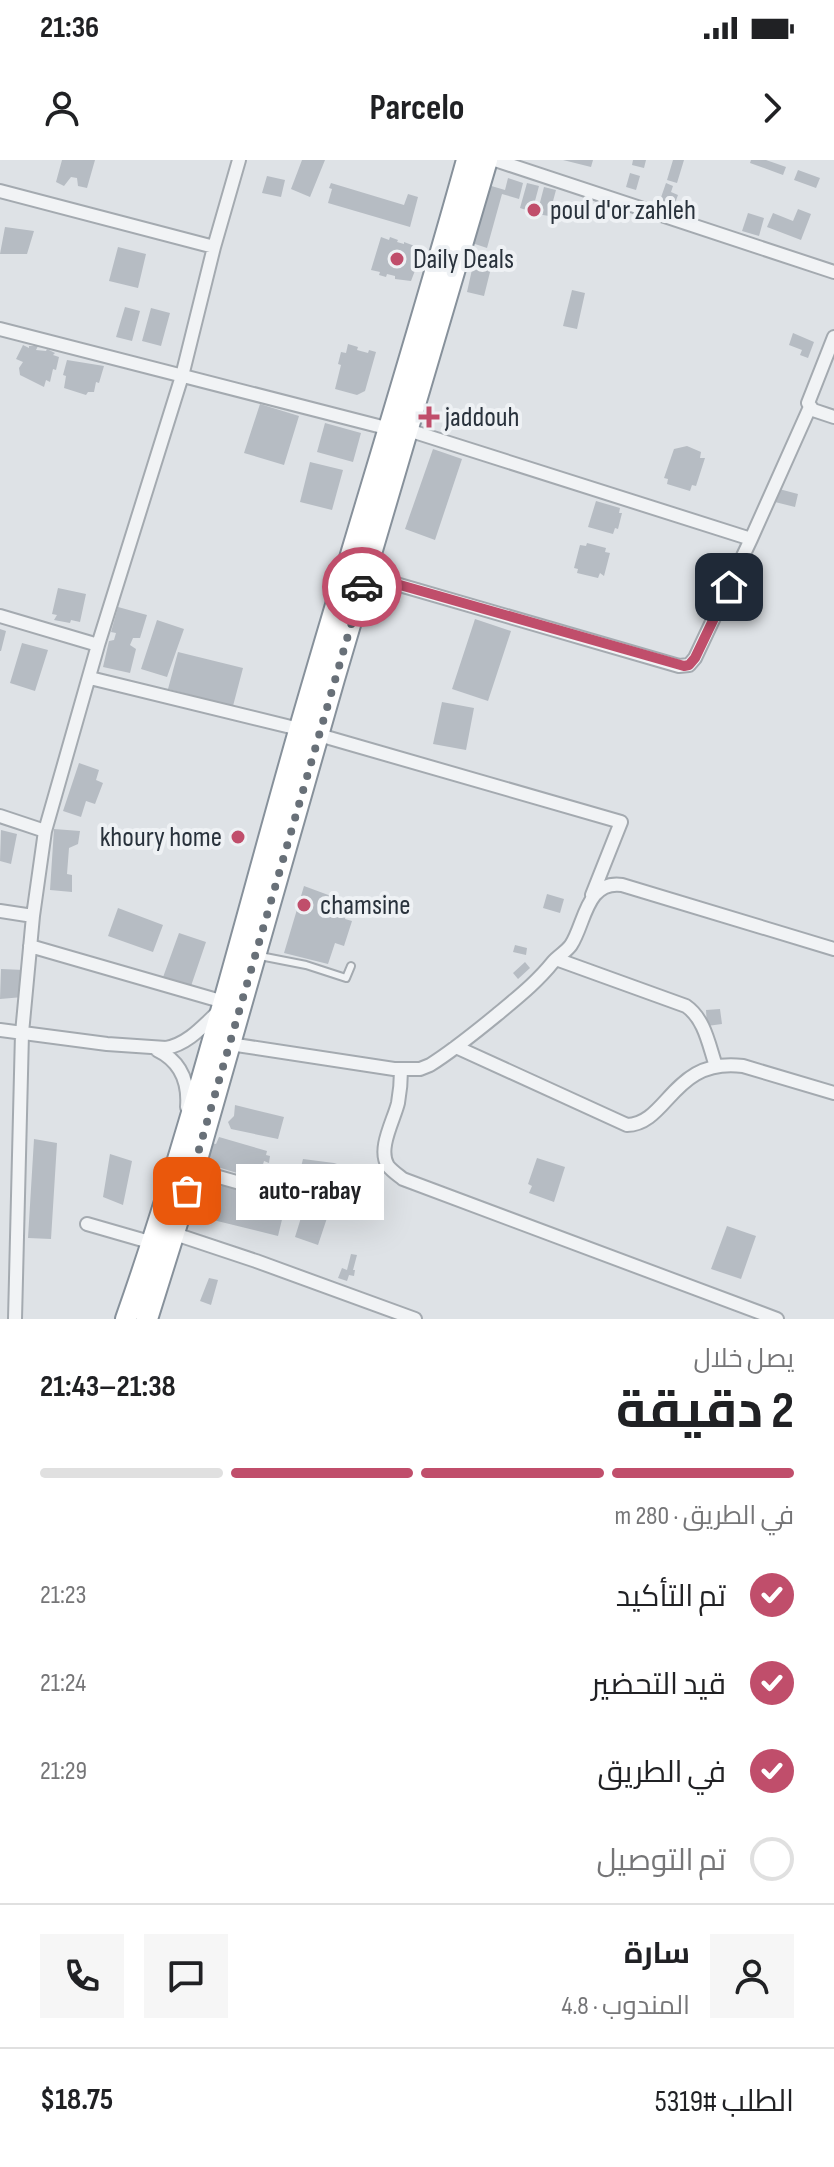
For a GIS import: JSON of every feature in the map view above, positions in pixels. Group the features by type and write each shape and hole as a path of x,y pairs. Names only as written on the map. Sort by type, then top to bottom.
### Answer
{"highway":[{"path":"147,1319 175,1234 256,955 309,732 365,575 467,160"},
{"path":"126,1319 153,1243 399,430 487,160"}],"street":[{"path":"15,1319 22,1033 45,831 98,645 182,376 239,160"},
{"path":"495,160 834,272"},
{"path":"0,191 214,247"},
{"path":"0,329 399,430 751,539"},
{"path":"365,575 689,665 751,539 810,407 808,399 834,337"},
{"path":"810,407 834,417"},
{"path":"0,616 98,645"},
{"path":"90,678 309,732 621,822 568,950 539,980 430,1065 401,1070 230,1044"},
{"path":"0,816 45,831"},
{"path":"587,905 603,887 622,885 834,949"},
{"path":"0,911 33,916"},
{"path":"0,1030 166,1048 182,1043 196,1033 223,1005 30,946"},
{"path":"556,959 686,1006 701,1023 716,1066"},
{"path":"456,1047 627,1125 644,1121 683,1081 716,1066 743,1066 834,1093"},
{"path":"154,1048 175,1062 185,1081 188,1101 183,1140"},
{"path":"401,1070 398,1104 385,1149 388,1166 403,1179 777,1319"},
{"path":"194,1170 293,1198"},
{"path":"87,1224 153,1243"},
{"path":"175,1234 415,1319"}],"lane":[{"path":"256,955 306,965 346,978 351,966"}],"building":[{"path":"62,160 95,160 87,188 78,186 77,178 71,177 64,186 56,182"},
{"path":"302,160 325,160 310,197 291,189"},
{"path":"563,160 593,160 591,167"},
{"path":"633,160 646,160 644,168 632,165"},
{"path":"673,160 684,160 677,183 667,180"},
{"path":"751,160 766,160 786,167 783,175 750,163"},
{"path":"798,170 820,178 816,188 794,180"},
{"path":"630,173 640,176 636,190 626,187"},
{"path":"267,176 285,180 281,197 262,193"},
{"path":"508,178 523,183 519,199 502,194 487,248 472,243 488,185 505,190"},
{"path":"331,183 404,205 408,194 418,197 410,227 328,203"},
{"path":"527,183 539,186 532,212 520,208"},
{"path":"666,183 673,186 671,192 678,195 671,214 657,209"},
{"path":"544,187 556,190 549,216 537,214"},
{"path":"798,209 811,214 801,240 767,227 773,213 793,221"},
{"path":"748,213 764,218 759,236 742,231"},
{"path":"5,227 34,231 27,254 0,254"},
{"name":"Daily Deals","path":"381,237 389,240 390,237 420,248 411,281 395,279 395,276 387,274 386,277 371,270"},
{"path":"118,247 146,254 138,288 109,281"},
{"path":"475,256 493,260 484,296 467,292"},
{"path":"572,290 585,293 577,329 563,326"},
{"path":"125,307 140,311 132,341 116,337"},
{"path":"151,308 170,313 161,346 142,341"},
{"path":"793,333 814,342 808,358 800,355 802,350 789,345"},
{"path":"348,344 358,347 357,350 376,352 365,391 357,395 335,389 341,352 346,353"},
{"path":"23,345 29,348 38,346 36,350 47,349 59,357 50,382 46,380 44,387 20,375 19,368 23,362 16,359"},
{"path":"67,360 104,366 94,392 86,395 64,388"},
{"path":"260,404 299,416 284,465 244,453"},
{"path":"325,423 361,433 353,462 317,452"},
{"path":"687,446 701,452 700,458 705,458 696,486 692,485 690,491 667,484 668,479 664,478 674,449"},
{"path":"433,449 462,459 435,540 405,529"},
{"path":"310,462 343,470 332,510 300,502"},
{"path":"779,489 798,494 795,507 775,502"},
{"path":"596,501 620,508 619,513 622,513 618,529 615,528 613,534 588,527"},
{"path":"587,543 606,548 605,552 610,553 604,576 600,573 598,578 577,573 578,569 574,568 580,545 586,546"},
{"path":"58,588 86,594 80,622 54,620 57,615 52,614"},
{"path":"118,607 147,615 140,638 133,638 130,645 136,649 130,673 103,667 109,641 114,640 116,633 111,632"},
{"path":"475,619 511,631 488,701 452,689"},
{"path":"157,620 184,629 167,677 141,669"},
{"path":"0,629 6,631 1,651 0,651"},
{"path":"22,643 48,650 35,691 10,683"},
{"path":"178,652 243,668 233,706 168,689"},
{"path":"442,702 474,708 466,750 433,744"},
{"path":"79,763 99,770 96,780 103,783 95,804 86,801 81,817 63,811"},
{"path":"54,829 80,831 78,844 69,848 67,874 72,875 72,892 50,890"},
{"path":"1,830 17,834 11,864 0,861"},
{"path":"304,886 350,903 345,919 352,921 344,946 335,943 328,964 284,953"},
{"path":"547,894 564,899 560,913 543,908"},
{"path":"118,908 163,925 153,952 108,936"},
{"path":"179,933 206,942 190,989 162,980"},
{"path":"515,945 527,948 526,955 513,952"},
{"path":"525,962 530,968 518,979 513,973"},
{"path":"1,969 24,970 23,997 0,999"},
{"path":"720,1009 722,1024 707,1026 706,1010"},
{"path":"235,1105 284,1117 278,1139 231,1129 228,1122 234,1116"},
{"path":"219,1137 267,1151 266,1155 270,1156 269,1163 264,1161 261,1171 265,1174 263,1181 211,1165 213,1160 207,1158 212,1143 216,1144"},
{"path":"34,1139 57,1143 51,1239 28,1238"},
{"path":"110,1154 132,1161 123,1205 103,1197"},
{"path":"537,1158 565,1167 554,1202 529,1193 532,1186 528,1184"},
{"path":"303,1159 334,1163 352,1169 351,1173 361,1174 362,1191 355,1195 355,1202 325,1199 298,1187"},
{"path":"222,1183 287,1199 278,1236 213,1220"},
{"path":"304,1208 328,1215 318,1245 295,1237"},
{"path":"727,1226 756,1236 741,1279 711,1269"},
{"path":"351,1254 357,1255 354,1276 349,1275 347,1281 338,1278 342,1268 347,1270"},
{"path":"209,1278 218,1280 211,1305 200,1301"}],"way so far":[{"path":"187,1191 362,587"}],"place":[{"name":"poul d'or zahleh","path":"534,210"},
{"name":"Daily Deals","path":"397,259"},
{"name":"jaddouh","path":"429,417"},
{"name":"khoury home","path":"238,837"},
{"name":"chamsine","path":"304,905"},
{"name":"auto-rabay","path":"187,1191"}],"route":[{"path":"362,587 365,575 679,666 689,665 695,658 729,587"}]}
